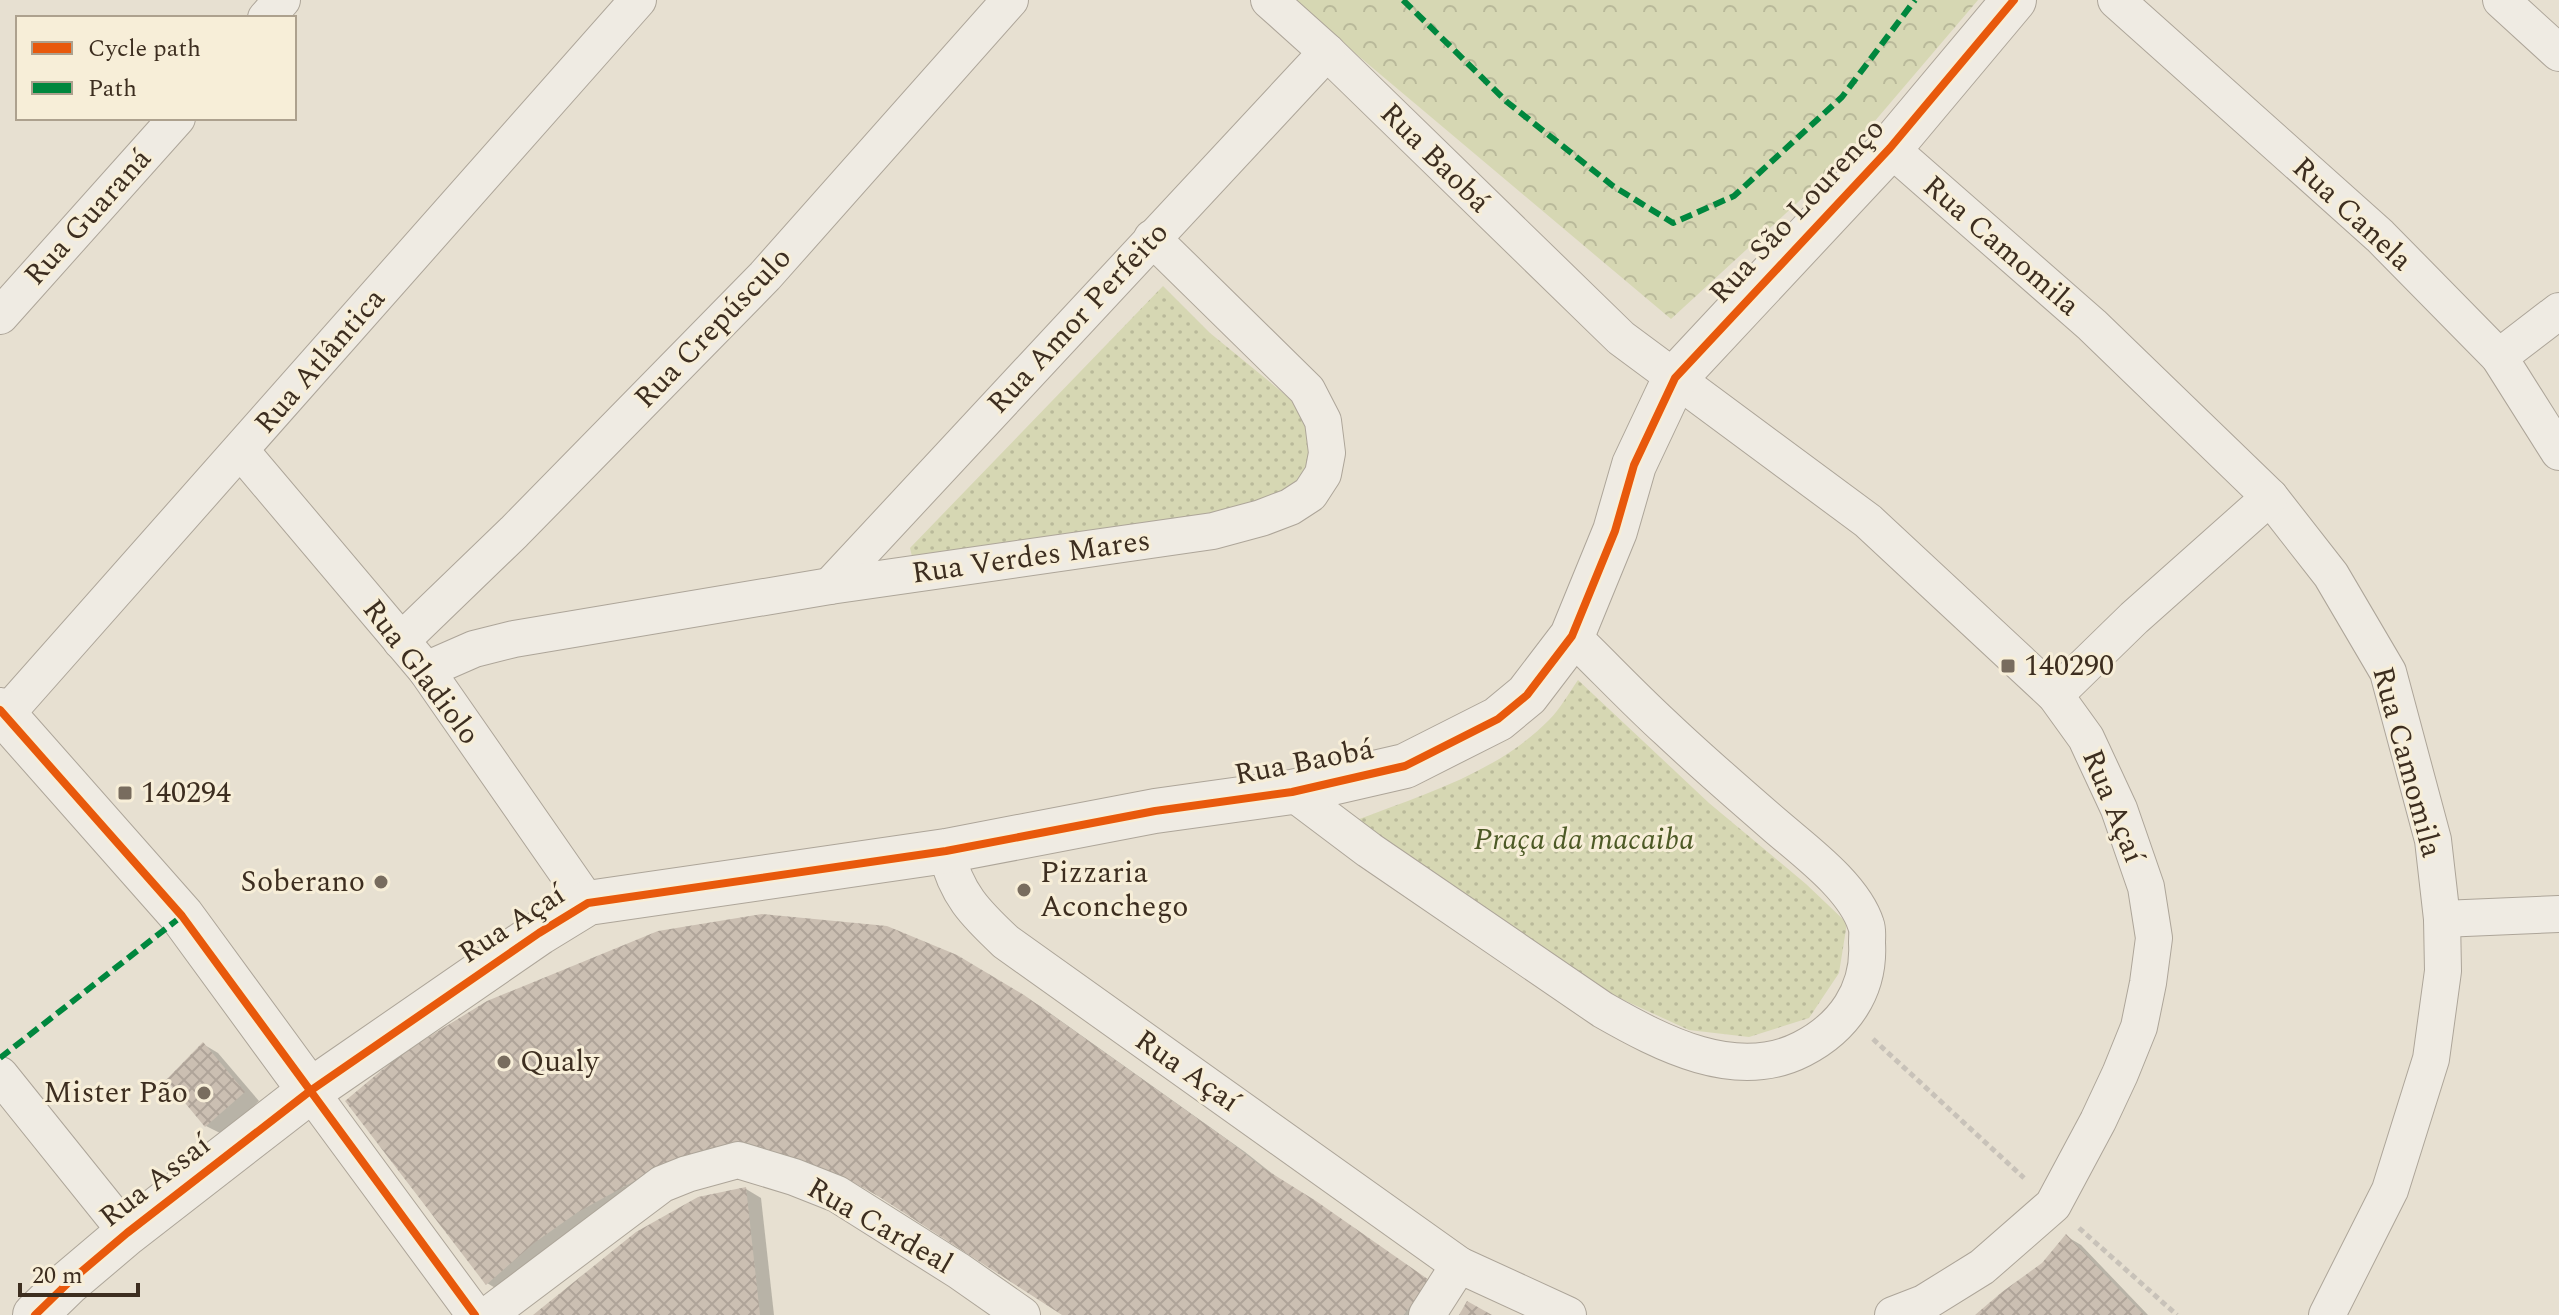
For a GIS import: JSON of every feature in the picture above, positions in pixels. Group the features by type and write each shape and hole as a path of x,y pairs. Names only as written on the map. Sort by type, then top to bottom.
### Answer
{"street":[{"path":"268,16 282,0"},
{"name":"Rua Atlântica","path":"2,715 241,451 638,0"},
{"name":"Rua Crepúsculo","path":"401,641 514,532 765,276 1010,0"},
{"name":"Rua Baobá","path":"1269,0 1327,52 1611,329 1675,378"},
{"name":"Rua São Lourenço","path":"1634,465 1675,378 1890,148 2014,0"},
{"name":"Rua Canela","path":"2116,0 2380,236 2499,357 2559,452"},
{"path":"2501,0 2559,53"},
{"name":"Rua Amor Perfeito","path":"830,586 1327,52"},
{"name":"Rua Guaraná","path":"0,316 175,120"},
{"name":"Rua Camomila","path":"1890,148 2092,325 2270,497 2331,575 2388,672 2433,840 2442,919 2443,971 2431,1059 2390,1190 2327,1315"},
{"name":"Rua Verdes Mares","path":"426,670 474,649 514,639 830,586 1213,531 1290,507 1310,494 1323,474 1327,453 1323,421 1307,390 1152,238"},
{"path":"2499,357 2559,311"},
{"name":"Rua Açaí","path":"1675,378 1868,521 2055,695 2086,738 2119,809 2146,887 2154,938 2139,1027 2098,1121 2053,1205 1982,1267 1924,1303 1893,1315"},
{"name":"Rua Gladiolo","path":"241,451 426,670 588,903"},
{"name":"Rua Baobá","path":"820,871 946,851 1155,811 1292,792 1405,766 1498,719 1527,695 1572,636 1615,531 1634,465"},
{"path":"2055,695 2134,618 2270,497"},
{"name":"Rua Baobá","path":"1292,792 1369,850 1603,1010 1641,1032 1694,1054 1743,1062 1783,1059 1821,1040 1847,1015 1859,993 1868,960 1866,926 1852,898 1821,866 1666,729 1572,636"},
{"path":"2,715 182,916 475,1315"},
{"name":"Rua Açaí","path":"946,851 958,889 1006,942 1459,1265 1568,1315"},
{"name":"Rua Açaí","path":"310,1091 539,933 588,903 820,871"},
{"path":"2442,919 2559,914"},
{"path":"0,1075 127,1233"},
{"name":"Rua Assaí","path":"35,1315 127,1233 310,1091"},
{"name":"Rua Cardeal","path":"488,1315 662,1184 738,1160 837,1194 1022,1315"},
{"path":"1427,1315 1459,1265"}],"path":[{"path":"1847,1015 2177,1315"}],"green space":[{"path":"1292,0 1978,0 1834,169 1671,319"},
{"path":"1163,286 1210,333 1299,406 1318,455 1310,486 1264,506 914,565 910,548"},
{"name":"Praça da macaiba","path":"1578,680 1709,803 1806,884 1847,923 1839,973 1809,1018 1749,1037 1689,1030 1604,991 1354,821 1458,781 1506,754 1549,720"}],"building":[{"path":"762,914 887,926 957,955 1024,995 1263,1168 1429,1280 1404,1315 1062,1315 878,1196 840,1175 748,1143 699,1151 658,1168 578,1212 534,1243 486,1285 345,1101 401,1054 487,1001 658,931"},
{"path":"203,1042 245,1092 205,1127 166,1080"},
{"path":"746,1187 760,1315 533,1315 636,1232 698,1197"},
{"path":"2066,1234 2144,1315 1975,1315 2042,1263"},
{"path":"1467,1301 1492,1315 1459,1315"}],"marked path":[{"path":"1403,0 1507,102 1613,186 1673,223 1734,196 1842,97 1915,0"},
{"path":"0,1058 182,916"}],"cycle path":[{"path":"35,1315 127,1233 310,1091 539,933 588,903 946,851 1155,811 1292,792 1405,766 1498,719 1527,695 1572,636 1615,531 1634,465 1675,378 1890,148 2014,0"},
{"path":"0,710 182,916 475,1315"}],"place":[{"name":"140290","path":"2008,666"},
{"name":"140294","path":"125,793"},
{"name":"Soberano","path":"381,882"},
{"name":"Pizzaria Aconchego","path":"1024,890"},
{"name":"Qualy","path":"504,1062"},
{"name":"Mister Pão","path":"204,1093"}]}
